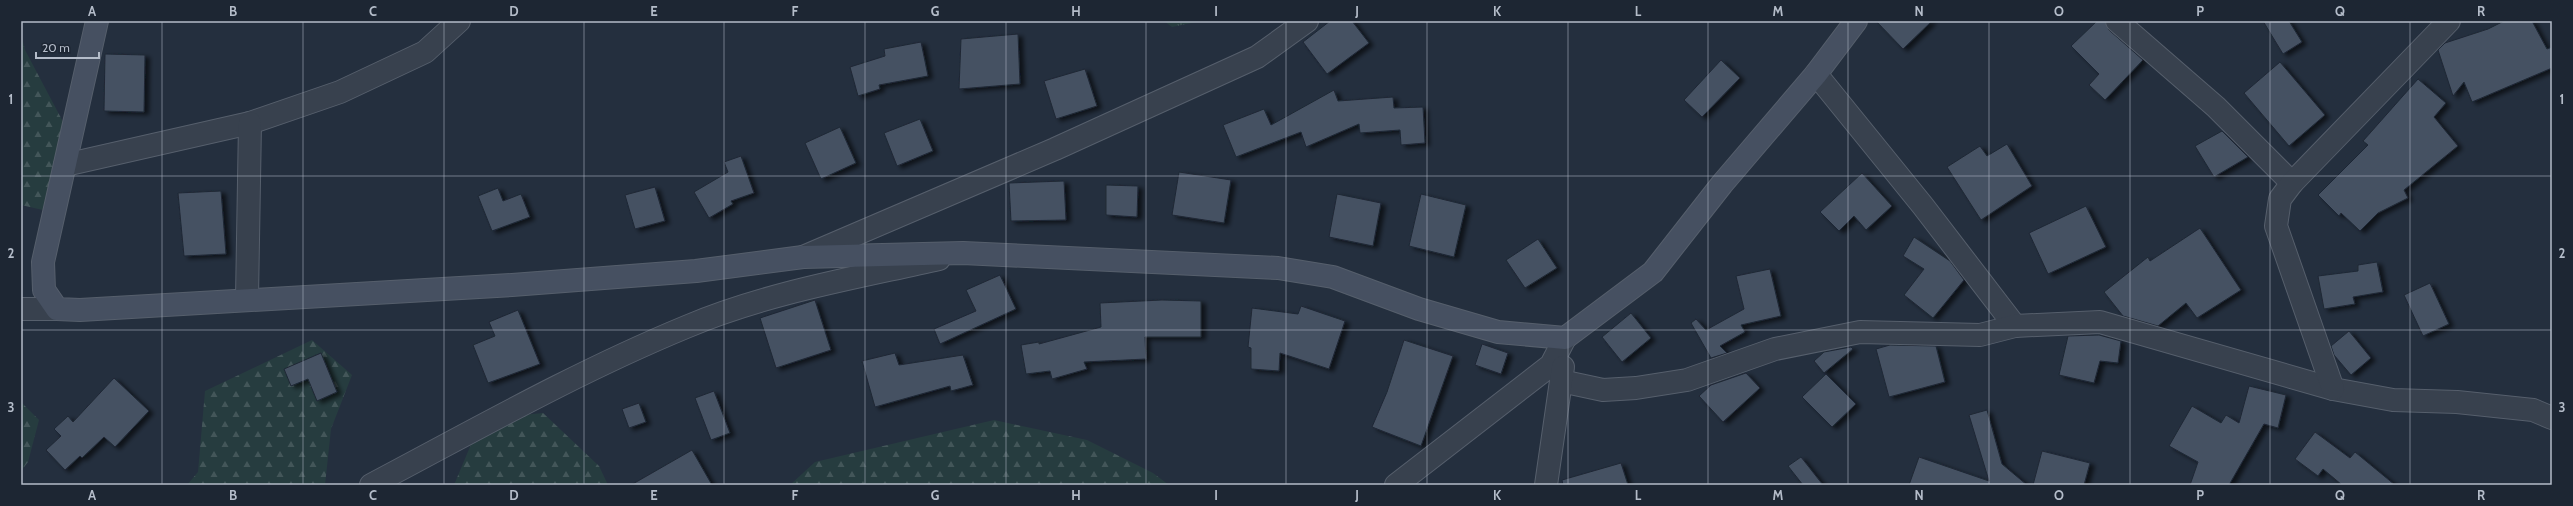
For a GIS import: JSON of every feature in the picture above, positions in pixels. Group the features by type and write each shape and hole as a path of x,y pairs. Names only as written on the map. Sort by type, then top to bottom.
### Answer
{"main road":[{"path":"97,21 43,262 44,290 57,309 80,310 247,298 512,285 696,271 803,257 964,253 1278,268 1333,277 1419,309 1498,332 1565,338 1653,272 1722,184 1816,74 1856,21"}],"street":[{"path":"65,165 250,123 340,92 425,52 459,21"},
{"path":"803,257 1055,150 1257,57 1307,21"},
{"path":"2117,21 2216,107 2292,183"},
{"path":"2333,389 2276,226 2280,199 2292,183 2449,21"},
{"path":"1816,74 1923,206 2014,326"},
{"path":"247,298 250,123"},
{"path":"371,485 559,385 687,326 793,291 964,253"},
{"path":"21,309 57,309"},
{"path":"1561,381 1603,390 1636,388 1687,380 1775,349 1860,332 1980,335 2014,326 2100,322 2333,389 2393,400 2457,402 2533,410 2552,418"},
{"path":"1546,485 1561,381 1565,338"},
{"path":"1396,485 1551,365 1565,338"}],"green space":[{"path":"1164,21 1201,21 1172,27"},
{"path":"21,34 25,50 79,152 70,187 43,210 21,205"},
{"path":"312,340 352,375 331,429 325,485 187,485 198,472 205,391"},
{"path":"21,402 39,420 28,462 21,471"},
{"path":"543,413 599,466 608,485 454,485 472,442 502,417"},
{"path":"994,420 1087,440 1153,473 1169,485 790,485 815,462"}],"building":[{"path":"1330,21 1352,21 1369,43 1327,74 1303,42"},
{"path":"1876,21 1932,21 1903,49"},
{"path":"2097,21 2105,21 2109,30 2143,60 2105,100 2089,85 2099,74 2071,46"},
{"path":"2263,21 2289,21 2302,42 2283,54"},
{"path":"2504,21 2532,21 2547,49 2552,47 2552,68 2472,102 2464,82 2453,96 2438,50 2445,43 2488,29"},
{"path":"1018,34 1020,84 959,89 961,39"},
{"path":"921,42 928,76 879,85 880,89 858,96 850,67 885,56 884,49"},
{"path":"105,54 145,55 144,112 104,111"},
{"path":"1721,60 1740,78 1702,117 1684,100"},
{"path":"2280,62 2325,115 2289,146 2244,93"},
{"path":"1085,69 1097,106 1056,119 1044,81"},
{"path":"2418,79 2446,103 2434,117 2458,146 2404,190 2408,198 2378,213 2360,231 2341,213 2339,216 2318,195 2368,145 2363,141"},
{"path":"1334,90 1338,101 1393,97 1394,108 1423,107 1425,143 1401,145 1400,130 1360,133 1359,124 1306,147 1301,132 1236,157 1223,125 1264,109 1271,125"},
{"path":"920,119 933,151 897,166 884,133"},
{"path":"840,127 856,163 821,179 805,143"},
{"path":"2222,131 2248,157 2214,177 2195,146"},
{"path":"2007,144 2032,186 1981,220 1947,167 1980,146 1987,156"},
{"path":"741,156 754,193 731,201 733,204 709,218 694,192 728,172 724,162"},
{"path":"1179,172 1231,180 1224,223 1172,215"},
{"path":"1862,173 1892,206 1866,230 1854,216 1839,231 1820,212"},
{"path":"1064,181 1066,220 1011,221 1009,183"},
{"path":"1106,185 1138,186 1137,217 1106,215"},
{"path":"655,187 665,221 635,229 625,195"},
{"path":"498,188 503,201 521,194 530,217 492,231 478,196"},
{"path":"221,191 226,254 184,256 178,193"},
{"path":"1337,194 1381,203 1373,246 1329,237"},
{"path":"1421,194 1466,205 1454,257 1409,246"},
{"path":"2086,206 2106,247 2048,274 2029,233"},
{"path":"2200,228 2241,290 2197,318 2186,303 2158,326 2123,316 2104,292 2148,257 2150,261"},
{"path":"1914,237 1950,261 1964,280 1933,318 1904,295 1924,269 1903,256"},
{"path":"1538,239 1557,268 1525,288 1506,260"},
{"path":"2377,262 2383,292 2353,297 2355,304 2324,309 2318,276 2358,271 2358,265"},
{"path":"1770,269 1781,316 1741,325 1745,332 1720,346 1727,353 1711,358 1691,323 1696,319 1706,330 1744,309 1736,276"},
{"path":"1000,275 1016,309 940,344 934,329 976,311 966,290"},
{"path":"2430,283 2449,324 2423,336 2404,295"},
{"path":"815,300 831,350 776,368 760,318"},
{"path":"1162,300 1201,301 1201,337 1145,337 1146,359 1084,362 1087,369 1052,379 1050,371 1026,374 1021,345 1039,342 1039,344 1101,327 1100,303"},
{"path":"1301,306 1345,321 1329,369 1280,353 1279,371 1251,369 1251,348 1248,347 1252,308 1298,314"},
{"path":"518,310 540,364 488,383 473,345 495,336 489,322"},
{"path":"1631,313 1651,338 1622,362 1602,337"},
{"path":"2349,331 2371,358 2351,375 2334,355 2331,346"},
{"path":"2099,335 2121,341 2118,363 2100,361 2094,383 2059,375 2068,336"},
{"path":"1404,340 1453,356 1421,446 1372,427 1387,392"},
{"path":"1482,344 1508,353 1501,374 1475,365"},
{"path":"1890,345 1936,346 1945,382 1889,397 1876,349"},
{"path":"1851,347 1853,349 1824,373 1814,361 1824,352"},
{"path":"321,353 337,392 317,401 308,379 291,386 284,369"},
{"path":"895,353 899,365 963,355 973,385 951,391 950,386 875,407 862,361"},
{"path":"1746,373 1760,388 1723,422 1699,396 1711,385"},
{"path":"1826,374 1856,404 1832,427 1802,397"},
{"path":"114,378 149,411 115,447 104,437 82,458 80,456 65,470 46,450 61,436 54,429 68,416 73,422"},
{"path":"2249,386 2286,395 2278,428 2264,424 2229,485 2190,485 2198,462 2169,446 2192,406 2221,423 2226,415 2239,423"},
{"path":"714,391 730,433 711,440 695,398"},
{"path":"639,403 646,422 629,428 622,409"},
{"path":"1987,410 2002,464 2027,485 1909,485 1919,457 1989,481 1969,415"},
{"path":"2315,432 2350,458 2355,452 2395,485 2342,485 2323,469 2318,476 2295,459"},
{"path":"692,450 712,485 631,485"},
{"path":"2042,451 2090,463 2084,485 2033,485"},
{"path":"1801,457 1823,485 1803,485 1788,466"},
{"path":"1621,463 1628,485 1563,485 1562,480"}]}
